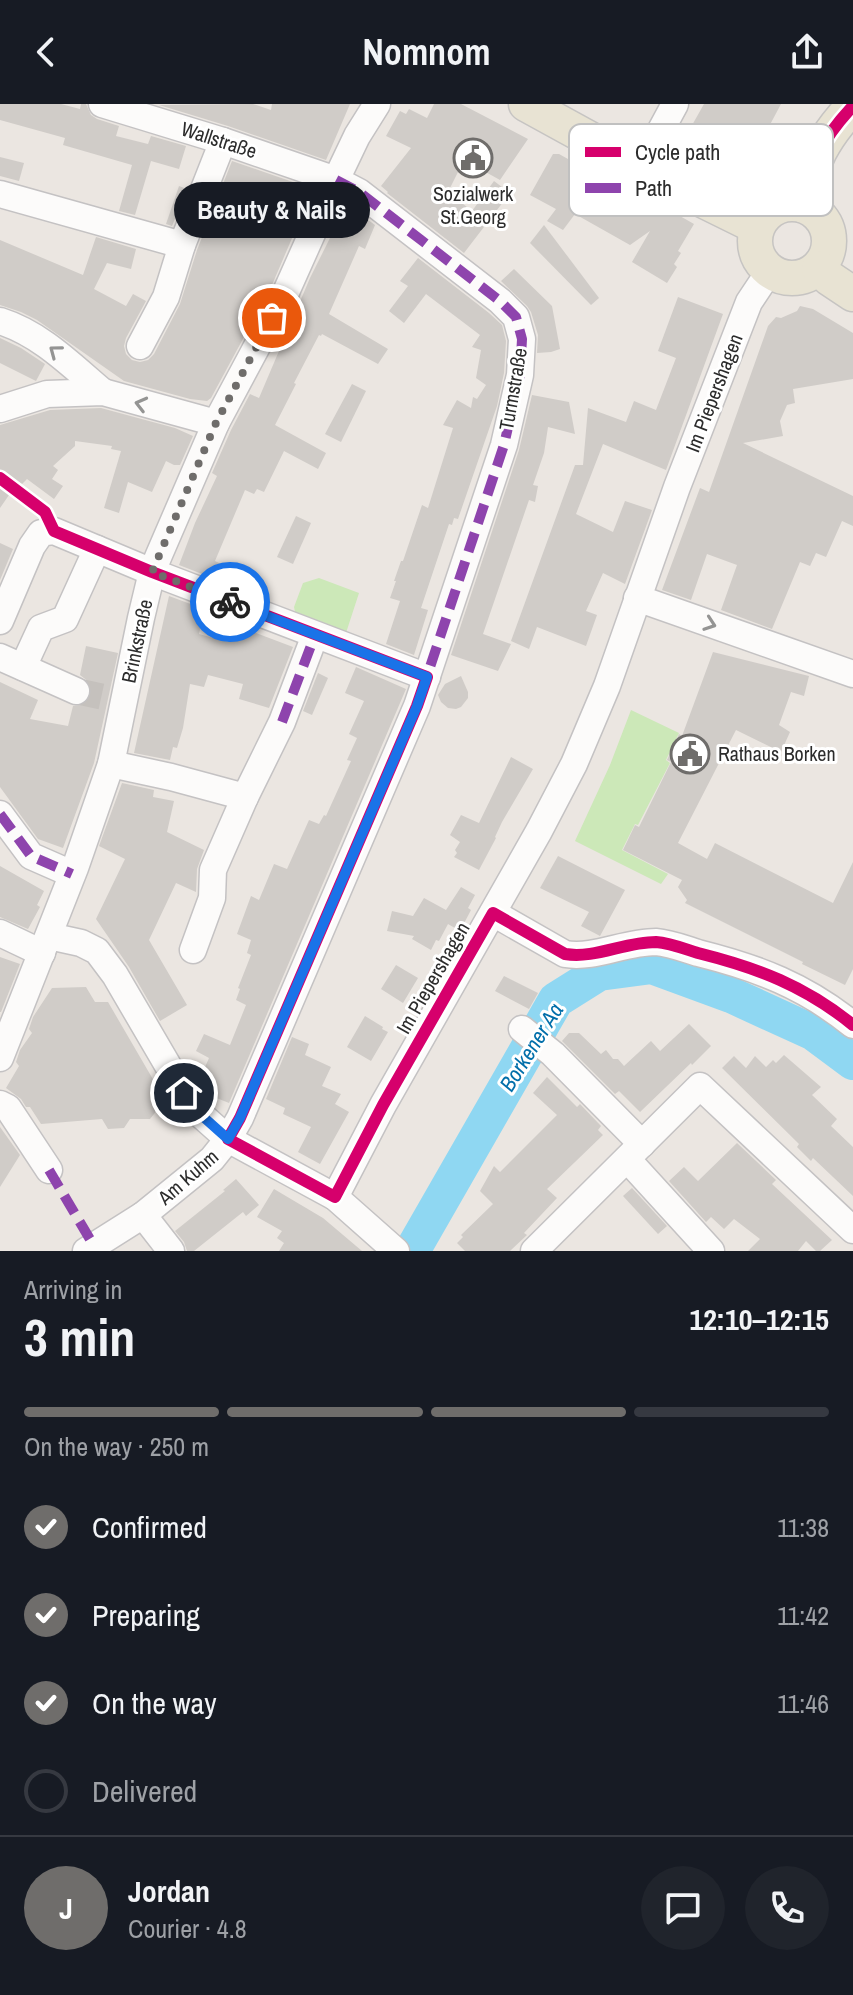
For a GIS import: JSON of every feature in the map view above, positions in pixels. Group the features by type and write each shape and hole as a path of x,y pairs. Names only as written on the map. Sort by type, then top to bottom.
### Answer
{"main road":[{"path":"833,128 853,106"},
{"path":"542,108 569,124"},
{"path":"732,216 757,227"},
{"path":"765,216 757,227 754,245 757,255 769,272 790,279 801,278 819,268 827,255 830,243 828,231 820,216"},
{"path":"819,268 853,294"}],"street":[{"name":"Wallstraße","path":"102,104 336,180"},
{"name":"Brinkstraße","path":"0,1058 46,945 111,764 116,700 152,572 216,423 286,292 357,136 377,104"},
{"path":"664,124 675,104"},
{"path":"140,346 166,297 182,245 223,141"},
{"name":"Turmstraße","path":"336,180 359,192 500,301 516,317 522,339 520,375 504,445 427,677"},
{"path":"0,194 182,245"},
{"name":"Im Piepershagen","path":"335,1197 383,1105 574,764 607,686 749,302 769,272"},
{"path":"0,321 41,341 103,392"},
{"path":"0,409 47,394 103,392 216,423"},
{"path":"0,621 32,546 41,533 54,531 152,572 427,677"},
{"path":"76,691 12,662 41,628 65,619 97,549"},
{"path":"637,598 853,674"},
{"path":"193,950 212,898 213,870 282,722 315,635"},
{"name":"Am Kuhm","path":"86,1251 143,1215 212,1159 228,1139 240,1118 427,677"},
{"path":"111,764 245,797"},
{"path":"0,814 31,856 72,874"},
{"name":"Im Piepershagen","path":"493,913 565,954 578,956 624,945 659,942 732,961 794,985 830,1006 853,1025"},
{"path":"0,933 46,945 81,943 97,951 200,1114 228,1139 335,1197 388,1248"},
{"path":"522,1029 546,1048 634,1152 701,1248"},
{"path":"534,1251 700,1086 853,1230"},
{"path":"0,1104 8,1108 49,1170"},
{"path":"143,1215 171,1251"}],"green space":[{"path":"319,578 359,593 345,636 325,629 323,623 314,619 308,622 296,617 294,607 303,583"},
{"path":"631,710 679,733 666,760 670,763 622,850 668,874 661,884 575,841"}],"building":[{"path":"0,104 61,104 80,109 81,104 86,104 91,115 97,119 119,126 116,136 148,144 151,136 186,146 179,169 151,161 135,215 119,211 132,165 63,145 65,138 0,120"},
{"path":"253,104 271,110 272,104 350,104 326,160 159,105"},
{"path":"434,104 461,104 528,139 500,180 464,160 448,192 472,211 494,181 510,193 464,253 381,186 411,148 386,136 400,111 406,114 409,109 427,118"},
{"path":"704,104 781,104 770,124 693,124"},
{"path":"553,154 569,160 569,216 574,216 563,230 547,221 556,209 530,195"},
{"path":"0,157 24,163 19,181 0,176"},
{"path":"232,161 313,189 272,285 207,401 124,381 37,320 0,305 0,240 83,275 96,237 136,249 131,269 107,263 94,289 126,306 133,294 146,301 124,346 132,360 148,360 180,304 197,250"},
{"path":"179,186 187,189 172,226 166,224"},
{"path":"348,205 375,225 365,249 359,246 329,314 388,349 378,364 319,335 275,425 326,453 318,469 284,451 264,492 257,489 254,494 245,490 215,561 221,564 215,579 179,565 217,476 212,473 231,430 250,394 259,398 310,278"},
{"path":"579,216 680,216 694,224 678,251 681,253 674,264 677,267 667,283 632,262 650,231 630,245"},
{"path":"544,225 599,298 591,305 530,243"},
{"path":"418,258 502,325 506,341 504,373 497,406 458,519 454,518 452,525 449,524 421,608 428,610 414,655 386,644 400,601 390,598 394,581 422,505 428,508 453,428 443,425 457,400 471,408 473,397 477,399 486,385 476,378 481,350 472,347 480,335 426,294 404,323 389,311 408,286 400,281"},
{"path":"514,269 552,306 560,349 537,353 538,335 531,312 501,281"},
{"path":"678,297 723,314 666,470 603,444 576,514 613,532 625,501 652,510 625,584 603,573 586,611 597,615 586,646 537,627 529,649 511,641 575,465 583,465 588,408 626,422 634,401 656,410 676,358 658,351"},
{"path":"800,306 813,309 853,333 853,379 793,389 795,403 787,405 780,421 783,436 743,443 853,496 853,526 842,521 826,557 816,553 810,566 800,562 772,629 721,610 737,565 707,554 691,600 662,590 700,488 709,492 768,326 776,317 797,311"},
{"path":"0,338 45,364 36,381 0,363"},
{"path":"352,384 366,391 341,442 325,434"},
{"path":"532,395 569,402 575,434 548,427 544,453 533,485 538,486 535,502 529,500 483,634 511,644 498,671 451,655 519,450"},
{"path":"101,408 175,428 193,436 180,465 166,461 152,492 128,482 119,513 104,508 121,451 111,449 112,446 75,441 75,446 53,466 58,470 52,479 63,486 54,499 27,479 22,484 18,482 0,508 0,425 50,410"},
{"path":"296,516 311,523 293,564 277,557"},
{"path":"0,543 13,549 0,580"},
{"path":"169,596 204,609 199,634 228,642 235,625 293,647 269,708 239,699 243,684 208,675 204,687 190,684 183,728 170,760 134,753"},
{"path":"86,646 118,653 94,763 63,848 38,839 0,787 0,682 38,700 30,719 68,726 73,706 85,704 91,697 89,682 80,675"},
{"path":"713,652 809,676 804,696 791,692 779,725 790,732 781,752 736,730 678,843 707,859 715,843 833,903 853,862 853,969 845,985 685,903 687,900 678,887 682,880 623,850 635,825 639,827 671,762 667,760 679,734 682,736"},
{"path":"356,667 406,689 229,1103 209,1095 211,1089 198,1083 209,1058 196,1051 204,1034 230,1045 246,1005 236,1000 251,955 247,953 251,940 237,934 251,896 259,900 274,864 287,869 309,820 319,824 326,816 351,761 347,760 357,738 349,734 364,701 345,693"},
{"path":"318,673 328,678 312,715 303,711"},
{"path":"461,676 468,698 461,707 448,708 438,695 445,684"},
{"path":"511,757 533,769 479,870 454,857 460,842 450,835 461,815 479,823"},
{"path":"122,783 154,790 153,797 174,801 167,832 204,850 197,869 196,892 176,883 149,940 187,1005 160,1021 129,967 96,919 125,859 99,846"},
{"path":"558,856 625,890 600,936 581,926 589,912 540,888"},
{"path":"0,866 44,891 37,905 40,907 28,929 0,917"},
{"path":"461,887 475,895 468,908 471,910 460,931 448,924 431,950 412,939 414,936 387,931 392,911 413,916 424,898 446,910"},
{"path":"0,957 20,964 1,1012 0,1012"},
{"path":"396,965 418,978 403,1003 381,989"},
{"path":"504,976 538,993 529,1009 495,991"},
{"path":"86,987 95,1002 108,1002 165,1100 150,1119 130,1119 124,1128 108,1129 102,1119 41,1124 30,1107 26,1107 6,1088 19,1066 16,1062 20,1050 32,1033 29,1029 33,1017 52,988"},
{"path":"365,1016 388,1032 371,1061 347,1047"},
{"path":"689,1024 711,1046 640,1112 619,1091 615,1094 562,1041 569,1033 579,1033 601,1054 606,1050 624,1066 651,1041 660,1051"},
{"path":"292,1037 309,1044 305,1055 331,1067 322,1086 341,1094 335,1104 349,1112 320,1164 298,1152 311,1127 283,1114 285,1108 266,1099"},
{"path":"784,1055 821,1087 812,1095 837,1119 831,1126 853,1147 853,1196 813,1158 811,1161 797,1147 799,1144 722,1068 734,1056 746,1068 755,1056 766,1067"},
{"path":"547,1077 577,1107 580,1104 601,1126 598,1130 603,1135 547,1189 557,1198 510,1251 465,1251 457,1243 463,1237 461,1235 493,1204 480,1191 494,1166 500,1172 557,1115 533,1093"},
{"path":"0,1127 20,1155 0,1187"},
{"path":"737,1143 776,1180 772,1184 832,1240 820,1251 806,1241 798,1251 748,1251 760,1239 734,1219 724,1229 711,1217 706,1222 669,1181 684,1167 698,1181"},
{"path":"236,1179 259,1205 246,1216 243,1212 194,1251 187,1251 175,1231"},
{"path":"632,1188 667,1226 658,1234 623,1196"},
{"path":"274,1189 323,1218 362,1251 279,1251 284,1243 277,1238 282,1231 257,1217"}],"waterway":[{"name":"Borkener Aa","path":"412,1251 556,1000 599,973 652,966 731,995 814,1033 853,1062"}],"tunnel":[{"path":"76,691 108,698"}],"marked path":[{"path":"336,180 359,192 500,301 516,317 522,339 520,375 504,445 425,682"},
{"path":"282,722 315,635"},
{"path":"0,814 31,856 72,874"},
{"path":"49,1170 94,1246"}],"cycle path":[{"path":"833,131 853,106"},
{"path":"0,478 45,512 54,531 152,572 427,677 240,1118 228,1139 335,1197 383,1105 493,913 565,954 587,954 656,942 741,965 799,989 853,1025"}],"way so far":[{"path":"230,602 152,572 216,423 272,318"}],"place":[{"name":"Sozialwerk St.Georg","path":"473,158"},
{"name":"Beauty & Nails","path":"272,318"},
{"name":"Rathaus Borken","path":"690,754"}],"route":[{"path":"184,1093 200,1114 228,1139 240,1118 427,677 230,602"}]}
